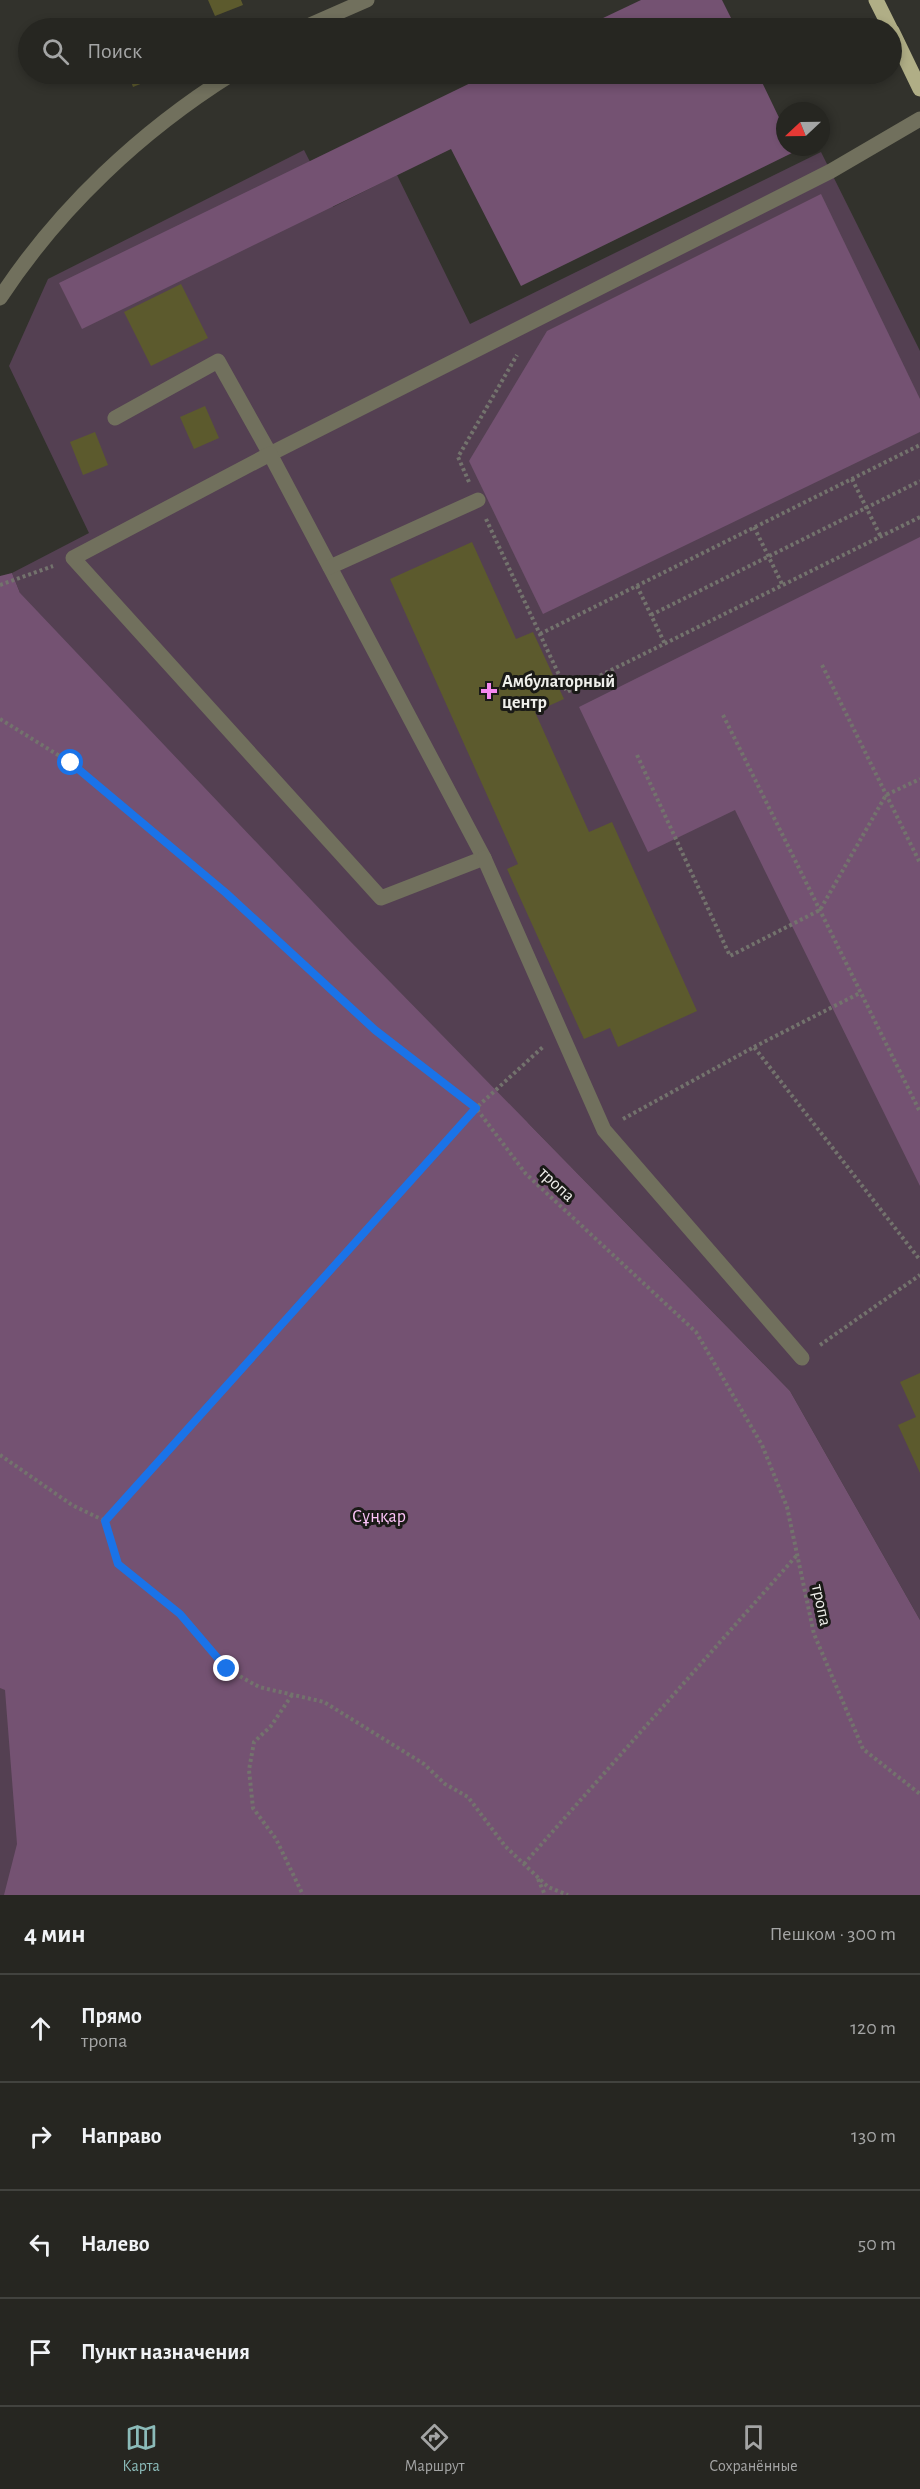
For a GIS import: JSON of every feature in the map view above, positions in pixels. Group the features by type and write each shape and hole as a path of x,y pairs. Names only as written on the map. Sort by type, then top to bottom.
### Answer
{"main road":[{"path":"876,0 885,18"},
{"path":"902,52 920,89"}],"street":[{"path":"326,18 367,0"},
{"path":"0,298 21,267 115,161 199,94 216,84"},
{"path":"484,858 381,898 73,558 270,454 831,171 920,119"},
{"path":"115,418 218,361 270,454 484,858 604,1130 802,1358"},
{"path":"330,567 478,501"}],"path":[{"path":"539,318 458,457 567,692 920,517"},
{"path":"540,634 920,445"},
{"path":"852,479 881,537"},
{"path":"651,615 920,481"},
{"path":"754,527 783,585"},
{"path":"0,585 73,558"},
{"path":"637,586 665,644"},
{"path":"822,665 920,862"},
{"path":"723,716 920,1112"},
{"name":"тропа","path":"0,718 71,763 226,893 375,1030 476,1108 526,1174 696,1332 762,1445 787,1507 814,1634 862,1749 920,1794"},
{"path":"637,755 730,956 820,910 886,795 920,779"},
{"path":"604,1130 754,1047 861,993"},
{"path":"105,1521 476,1108 560,1031"},
{"path":"754,1047 920,1260"},
{"path":"802,1358 920,1275"},
{"path":"0,1455 72,1504 105,1521 118,1564 180,1614 227,1669 259,1687 324,1702 424,1764 445,1784 468,1797 505,1846 548,1887 568,1895"},
{"path":"524,1864 798,1555"},
{"path":"292,1695 271,1726 254,1742 249,1770 253,1808 276,1839 303,1895"},
{"path":"536,1875 545,1895"}],"green space":[{"path":"641,0 722,0 731,18 603,18"},
{"path":"468,84 763,84 776,111 776,156 786,156 521,286 451,149 82,329 59,283"},
{"path":"304,150 333,207 397,175 470,324 813,156 823,156 920,351 920,1620 790,1391 527,1122 920,1895 0,1895 0,648 20,593 12,573 89,533 9,366 48,279"},
{"path":"821,194 920,399 920,432 543,614 469,461 547,331"},
{"path":"920,537 920,1186 735,810 648,852 579,707"},
{"name":"Сұңқар","path":"12,573 20,593 349,940 790,1391 920,1620 920,1895 4,1895 17,1844 5,1690 0,1688 0,576"}],"building":[{"path":"208,0 241,0 243,5 215,16"},
{"path":"181,284 208,338 151,366 124,312"},
{"path":"205,406 219,438 194,449 180,417"},
{"path":"95,432 108,465 83,475 70,442"},
{"path":"472,542 516,639 533,632 564,699 535,712 589,832 612,822 697,1011 618,1047 610,1028 584,1039 507,869 518,864 390,579"},
{"path":"920,1373 920,1473 898,1425 916,1417 900,1382"}],"place":[{"name":"Амбулаторный центр","path":"489,691"}],"route":[{"path":"71,763 226,893 375,1030 476,1108 105,1521 118,1564 180,1614 227,1669"}]}
